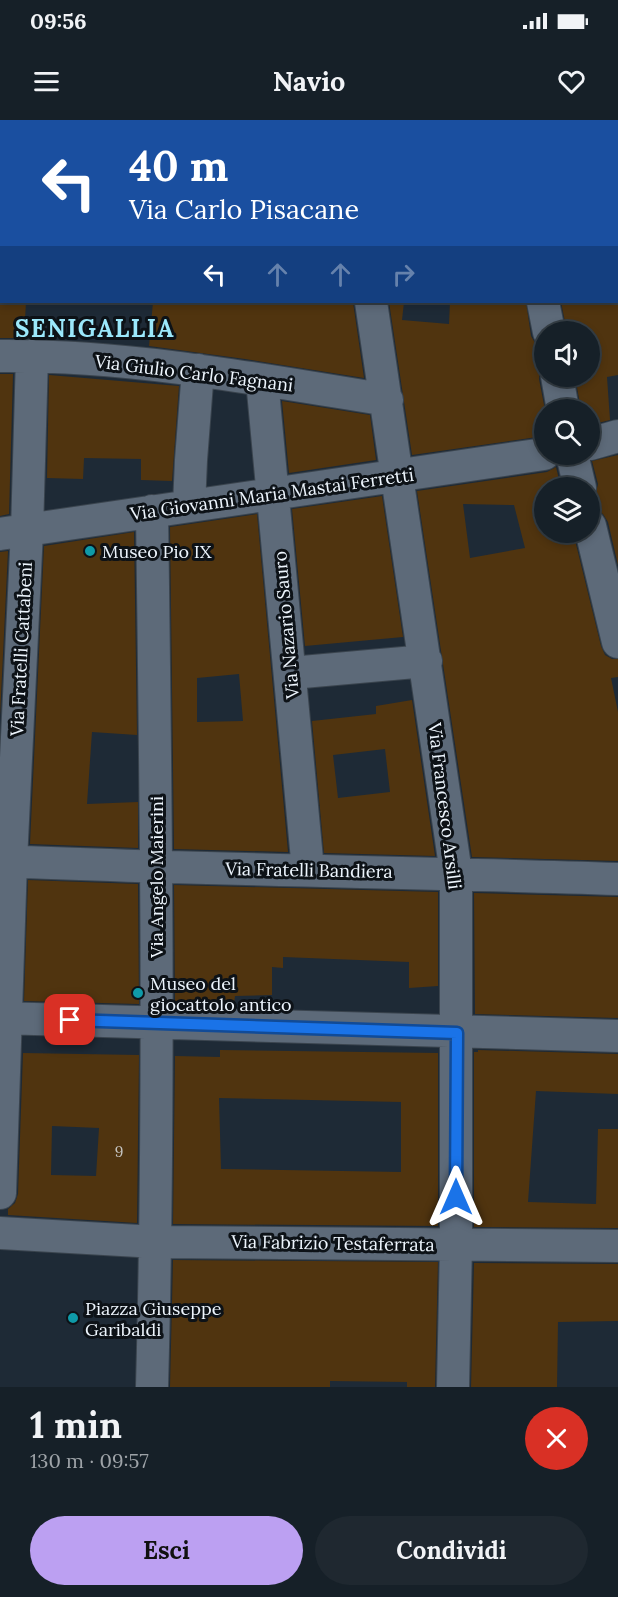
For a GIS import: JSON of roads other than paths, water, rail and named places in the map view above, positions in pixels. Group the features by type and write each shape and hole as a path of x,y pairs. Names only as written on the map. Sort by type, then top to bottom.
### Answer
{"street":[{"name":"Via Francesco Arsilli","path":"371,303 456,873 456,1244 453,1387"},
{"path":"543,303 547,321"},
{"name":"Via Giulio Carlo Fagnani","path":"0,356 140,362 387,400"},
{"name":"Via Fratelli Cattabeni","path":"0,1193 13,532 32,356"},
{"path":"189,506 198,370"},
{"name":"Via Nazario Sauro","path":"262,380 308,870"},
{"path":"600,441 618,436"},
{"name":"Via Giovanni Maria Mastai Ferretti","path":"13,532 534,456"},
{"name":"Via Angelo Maierini","path":"152,512 157,868 156,1242"},
{"path":"594,543 618,642"},
{"path":"291,673 426,661"},
{"name":"Via Fratelli Bandiera","path":"5,861 157,868 456,873 618,879"},
{"path":"3,1018 618,1036"},
{"path":"0,1233 156,1242 152,1387"},
{"name":"Via Fabrizio Testaferrata","path":"156,1242 618,1246"}],"place":[{"name":"Museo Pio IX","path":"90,551"},
{"name":"Museo del giocattolo antico","path":"138,993"},
{"name":"Piazza Giuseppe Garibaldi","path":"73,1318"}],"district":[{"name":"SENIGALLIA","path":"95,328"}]}
